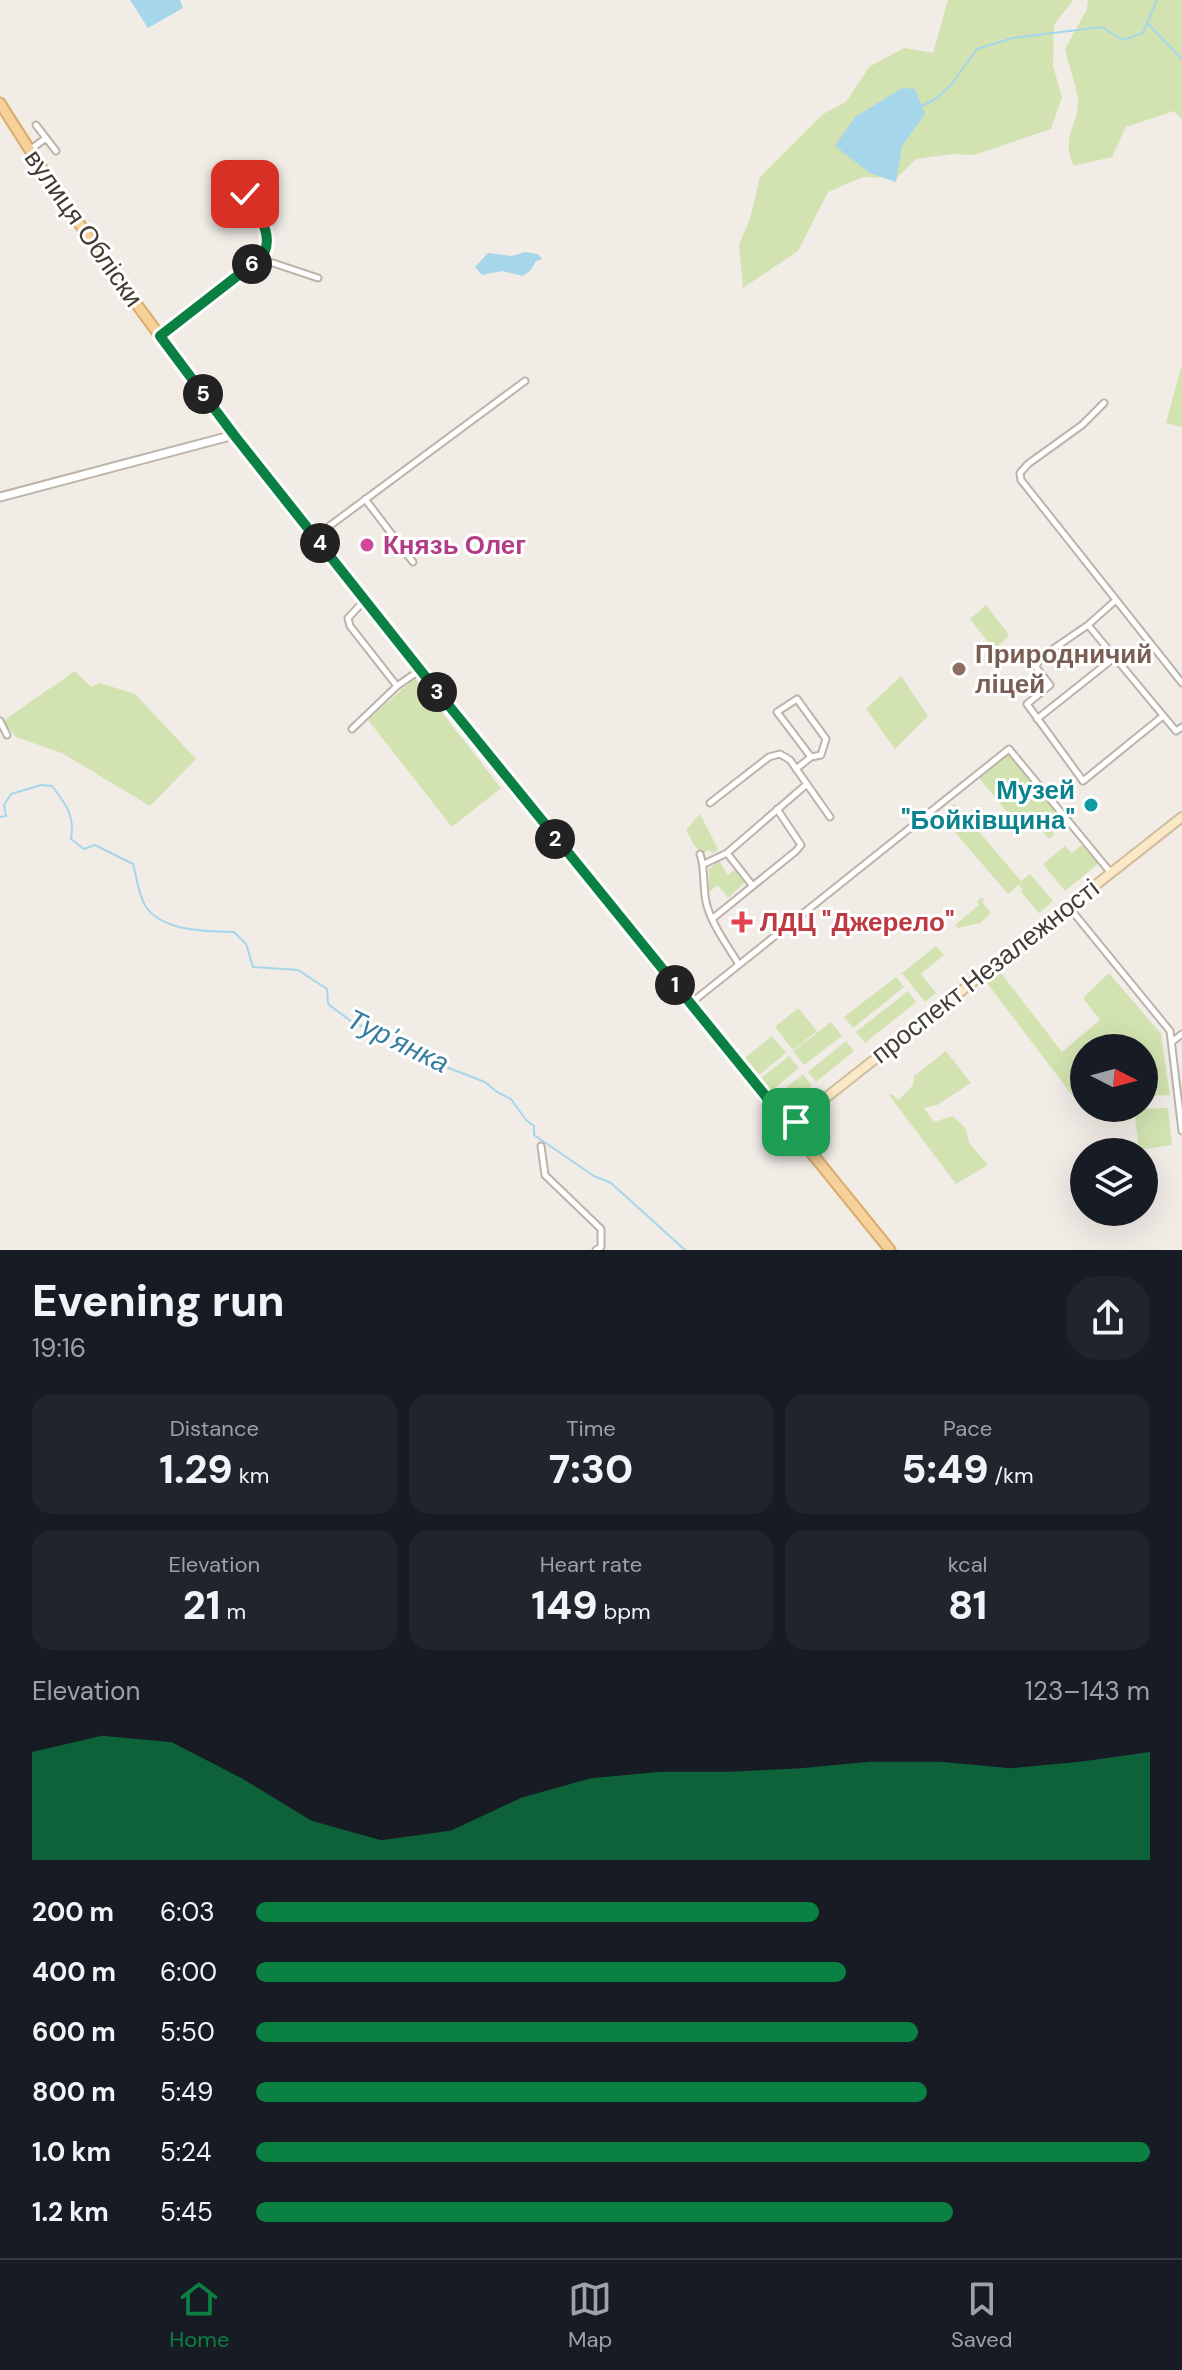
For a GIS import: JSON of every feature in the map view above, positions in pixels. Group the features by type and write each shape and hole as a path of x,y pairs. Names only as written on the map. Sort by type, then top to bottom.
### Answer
{"main road":[{"name":"вулиця Обліски","path":"0,103 160,336 234,435 420,670 890,1250"},
{"name":"проспект Незалежності","path":"790,1126 1182,817"}],"street":[{"path":"36,125 56,151"},
{"path":"30,149 46,138"},
{"path":"160,336 263,256 268,247 267,231 229,171"},
{"path":"256,261 273,263 318,278"},
{"path":"315,537 525,381"},
{"path":"1104,403 1082,425 1028,464 1020,473 1021,480 1182,683"},
{"path":"0,497 234,435"},
{"path":"365,499 413,562"},
{"path":"365,600 348,618 350,626 397,686"},
{"path":"1116,600 1088,625 1040,658 1036,667 1050,685 1027,704 1083,781 1163,716"},
{"path":"1088,625 1176,731 1182,727"},
{"path":"1037,719 1115,657"},
{"path":"352,729 397,686 420,670"},
{"path":"796,769 811,757 821,755 826,739 797,699 777,712 811,757"},
{"path":"0,721 7,735"},
{"path":"690,1004 1009,749 1111,873"},
{"path":"710,803 773,755 784,755 830,817"},
{"path":"704,864 727,853 807,784"},
{"path":"712,919 801,845 777,809"},
{"path":"727,853 752,885"},
{"path":"700,854 704,864 706,903 738,963"},
{"path":"1068,906 1170,1031 1182,1131"},
{"path":"1173,1041 1182,1034"},
{"path":"541,1146 545,1175 601,1229 601,1247 596,1250"}],"green space":[{"path":"948,0 1073,0 1054,25 1053,66 1062,97 1051,129 974,155 953,154 916,159 897,178 863,177 828,192 798,251 743,288 739,244 750,219 760,177 823,114 846,102 869,67 904,48 933,53"},
{"path":"1088,0 1182,0 1182,120 1174,111 1126,127 1112,157 1074,166 1069,145 1078,104 1065,49 1087,9"},
{"path":"1182,364 1182,427 1166,423"},
{"path":"986,605 1009,635 994,650 970,619"},
{"path":"75,671 91,687 100,683 135,694 196,759 150,806 62,753 16,737 3,721"},
{"path":"901,676 928,716 895,749 866,709"},
{"path":"415,678 501,788 452,827 368,720"},
{"path":"1008,753 1060,817 1049,826 1055,834 1049,839 1036,823 1024,832 979,778"},
{"path":"955,804 1021,881 1030,874 1053,901 1039,913 1021,892 1023,890 1019,885 1008,894 941,816"},
{"path":"700,814 718,849 713,853 709,850 703,854 686,830"},
{"path":"1083,844 1099,863 1065,891 1043,864 1065,846 1072,853"},
{"path":"719,861 728,875 736,869 745,882 728,898 718,885 709,892 709,869"},
{"path":"982,897 991,913 980,923 958,928 955,925 979,905 977,901"},
{"path":"936,946 944,955 921,974 936,993 925,1002 902,973"},
{"path":"1001,973 1062,1052 1070,1045 1070,1092 987,983"},
{"path":"1109,973 1161,1034 1170,1095 1158,1095 1158,1034 1083,1034 1100,1020 1083,998"},
{"path":"896,977 904,987 853,1028 844,1017"},
{"path":"908,991 916,1002 865,1043 856,1032"},
{"path":"798,1008 817,1031 793,1050 775,1027"},
{"path":"831,1022 842,1036 804,1065 793,1051"},
{"path":"772,1036 786,1053 759,1075 745,1058"},
{"path":"846,1041 854,1051 816,1082 808,1072"},
{"path":"946,1051 971,1083 937,1105 924,1108 934,1122 953,1116 966,1129 969,1143 988,1165 956,1184 889,1095 899,1100 913,1085 914,1076"},
{"path":"789,1056 799,1068 771,1091 761,1078"},
{"path":"803,1074 812,1086 786,1107 777,1095"},
{"path":"1158,1108 1168,1108 1172,1145 1158,1147 1158,1138 1138,1138 1136,1122 1158,1122"}],"water":[{"path":"130,0 180,0 183,8 148,28"},
{"path":"902,88 915,89 925,114 902,146 896,182 870,173 835,146 855,117"},
{"path":"525,252 538,254 542,259 536,261 523,276 502,271 482,275 475,267 488,253 512,256"}],"waterway":[{"path":"922,106 950,86 977,49 1013,38 1101,27 1123,40 1143,33 1157,0"},
{"path":"1147,23 1182,59"},
{"name":"Тур'янка","path":"0,817 6,816 4,805 11,794 41,785 52,786 68,811 72,824 71,839 84,849 95,845 133,864 141,897 154,915 174,926 234,932 246,944 253,967 298,970 327,989 328,1004 352,1022 375,1032 391,1034 428,1060 485,1082 511,1099 534,1126 534,1135 594,1176 611,1183 685,1250"}],"place":[{"name":"Князь Олег","path":"367,545"},
{"name":"Природничий ліцей","path":"959,669"},
{"name":"Музей \"Бойківщина\"","path":"1091,805"},
{"name":"ЛДЦ \"Джерело\"","path":"742,922"}],"route":[{"path":"245,194 267,231 268,247 263,256 160,336 234,435 566,852 790,1126 796,1122"}]}
